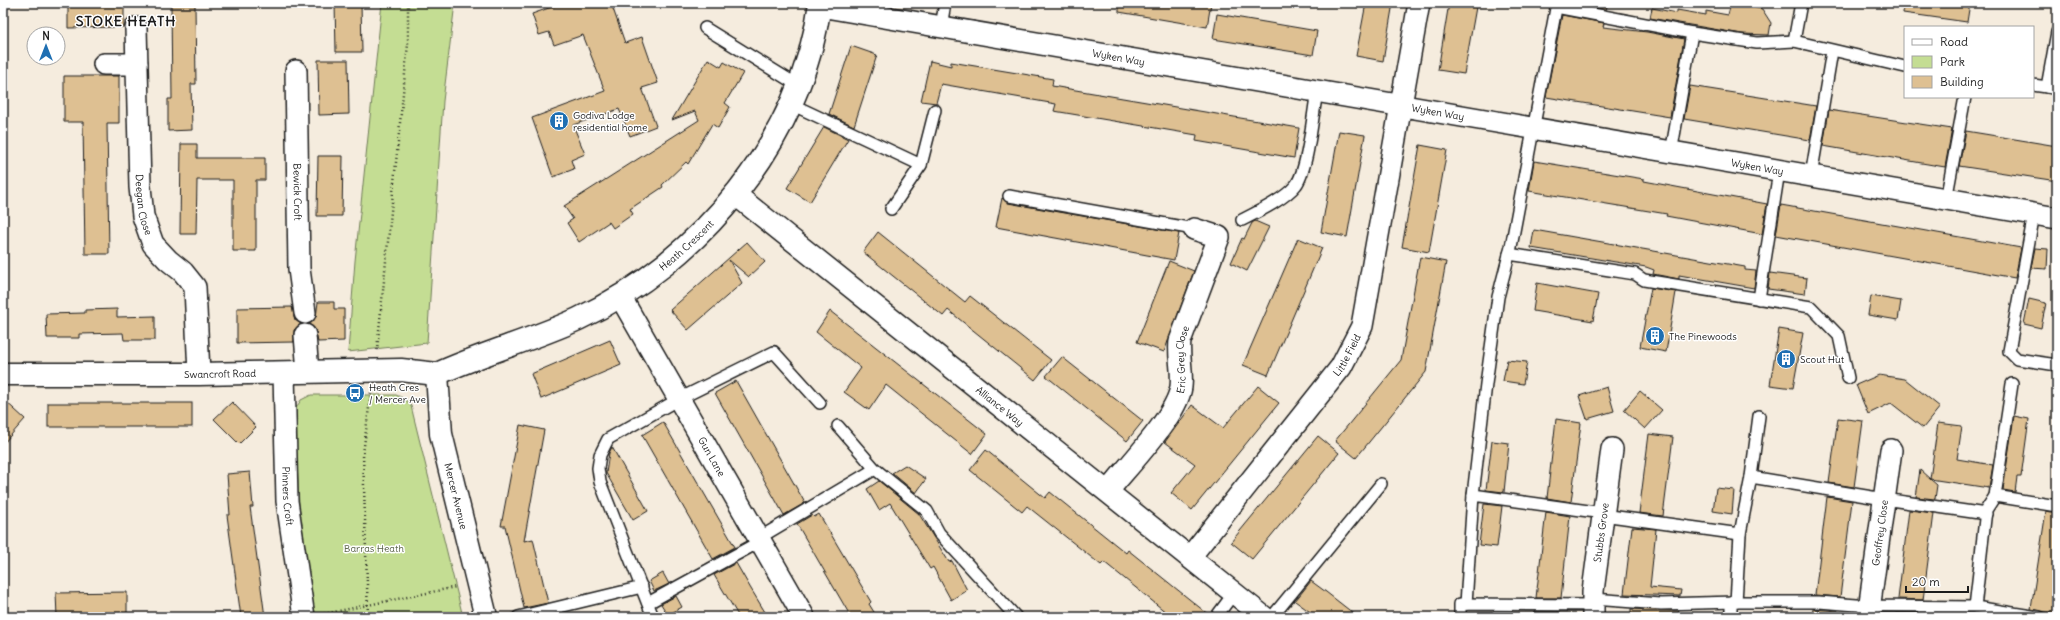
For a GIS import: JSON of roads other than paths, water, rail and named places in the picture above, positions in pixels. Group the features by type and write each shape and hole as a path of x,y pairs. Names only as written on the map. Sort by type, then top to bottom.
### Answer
{"street":[{"name":"Little Field","path":"1190,557 1341,367 1362,326 1419,3"},
{"name":"Wyken Way","path":"820,4 1779,172 1811,176 2057,218"},
{"name":"Heath Crescent","path":"437,374 468,360 547,332 579,318 620,296 668,261 707,226 736,195 766,150 795,95 811,50 820,4"},
{"name":"Deegan Close","path":"136,28 140,187 143,216 153,244 168,260 184,272 195,287 199,374"},
{"path":"104,64 137,64"},
{"name":"Bewick Croft","path":"296,71 299,269 305,313"},
{"name":"Alliance Way","path":"736,195 1264,617"},
{"name":"Eric Grey Close","path":"1108,491 1171,414 1179,396 1181,377 1179,358 1180,341 1219,237 1194,229"},
{"name":"Gun Lane","path":"620,296 804,617"},
{"path":"305,336 308,372"},
{"name":"Swancroft Road","path":"3,374 199,374 374,372 401,370 437,374"},
{"name":"Pinners Croft","path":"284,373 287,500 304,617"},
{"name":"Mercer Avenue","path":"437,374 441,434 486,617"},
{"name":"Stubbs Grove","path":"1593,607 1612,448"},
{"name":"Geoffrey Close","path":"1869,611 1891,450"}],"lane":[{"path":"941,26 945,3"},
{"path":"1794,41 1801,3"},
{"path":"1466,604 1473,495 1498,297 1509,254 1534,129 1556,5 1692,33 1757,43 1794,41 1904,67"},
{"path":"705,28 795,95 921,165"},
{"path":"2034,85 2052,88 2057,32"},
{"path":"1671,153 1692,33"},
{"path":"1811,176 1832,51"},
{"path":"1242,220 1266,208 1296,185 1302,172 1317,91"},
{"path":"1946,200 1965,98"},
{"path":"891,209 921,165 935,110"},
{"path":"1759,299 1779,172"},
{"path":"1009,196 1194,229"},
{"path":"2034,214 2009,351 2017,359 2057,365"},
{"path":"1509,254 1635,274 1644,280 1811,307 1839,336 1848,378"},
{"path":"653,617 600,482 598,468 600,456 608,439 679,399 774,352 820,403"},
{"path":"1975,607 1986,514 1995,496 2012,384"},
{"path":"1731,617 1740,534 1751,477 1759,416"},
{"path":"838,426 875,469 927,511 939,533 1016,617"},
{"path":"648,603 760,540 875,469"},
{"path":"1751,477 1986,514"},
{"path":"1272,617 1381,484"},
{"path":"1473,495 1740,534"},
{"path":"1995,496 2057,506"},
{"path":"518,617 642,587"},
{"path":"1216,617 1234,593"},
{"path":"1460,617 1460,604 1593,607 1733,602 1820,602 1869,611 1975,607 2039,617"}],"place":[{"name":"Godiva Lodge residential home","path":"559,121"},
{"name":"The Pinewoods","path":"1655,336"},
{"name":"Scout Hut","path":"1786,359"},
{"name":"Heath Cres / Mercer Ave","path":"355,393"}],"district":[{"name":"STOKE HEATH","path":"126,21"}],"park label":[{"name":"Barras Heath","path":"374,548"}]}
